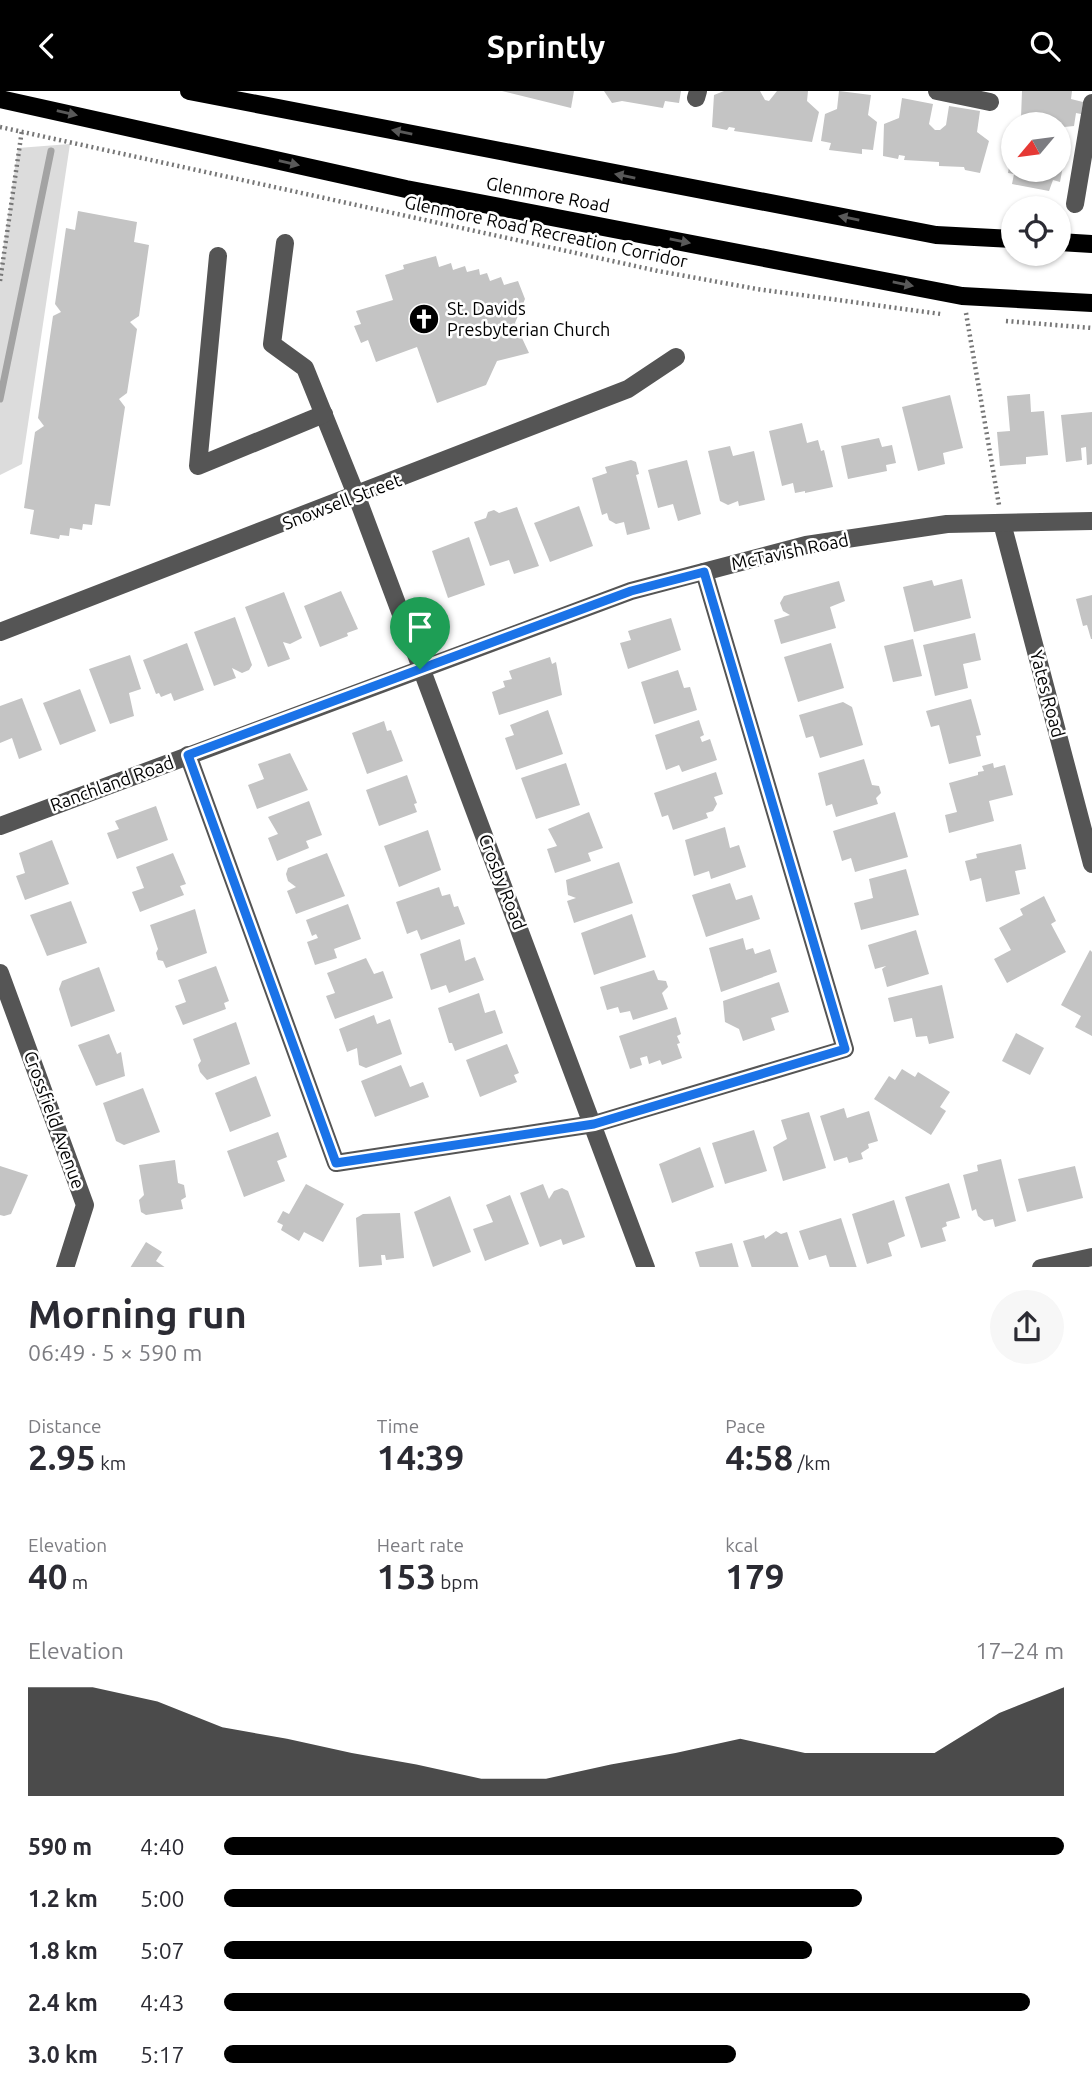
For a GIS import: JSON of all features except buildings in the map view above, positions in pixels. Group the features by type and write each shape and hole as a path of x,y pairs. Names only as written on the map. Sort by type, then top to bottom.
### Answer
{"main road":[{"name":"Glenmore Road","path":"189,91 936,235 1001,238"},
{"name":"Glenmore Road","path":"0,99 406,189 962,296 1092,303"},
{"path":"1071,243 1092,244"}],"street":[{"path":"937,91 990,102"},
{"path":"1075,204 1092,103"},
{"name":"Crosby Road","path":"285,243 272,344 305,368 324,414 594,1124 646,1267"},
{"path":"218,256 198,465 324,414"},
{"name":"Snowsell Street","path":"0,632 357,497 628,389 676,356"},
{"name":"McTavish Road","path":"420,669 631,591 806,545 947,524 1092,521"},
{"name":"Yates Road","path":"1002,523 1092,865"},
{"path":"188,755 336,1163 594,1124 845,1049 704,572"},
{"name":"Ranchland Road","path":"0,826 420,669"},
{"name":"Crossfield Avenue","path":"0,973 85,1205 65,1267"},
{"path":"1050,1267 1092,1257"}],"path":[{"path":"0,281 22,131 20,103"},
{"name":"Glenmore Road Recreation Corridor","path":"0,127 217,177 658,271 794,295 943,315"},
{"path":"962,296 1002,523"},
{"path":"955,316 980,318"},
{"path":"993,319 1092,328"}],"shaded area":[{"path":"70,144 22,464 0,475 0,271 18,148"}],"waterway":[{"path":"0,399 51,151"}],"place":[{"name":"St. Davids Presbyterian Church","path":"424,319"}],"route":[{"path":"704,572 845,1049 594,1124 336,1163 188,755 420,669 631,591 704,572"}]}
